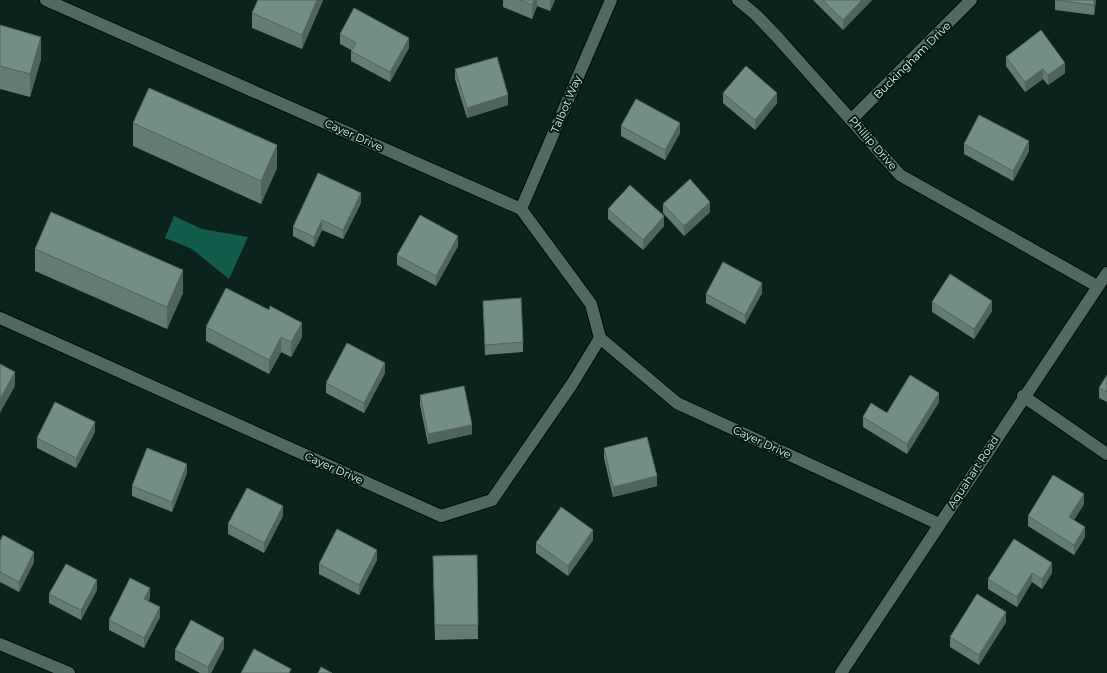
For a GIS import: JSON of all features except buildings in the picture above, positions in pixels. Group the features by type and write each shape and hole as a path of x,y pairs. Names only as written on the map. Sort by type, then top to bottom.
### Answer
{"street":[{"name":"Cayer Drive","path":"46,0 521,209 591,304 600,338 677,403 939,524"},
{"name":"Talbot Way","path":"521,209 610,0"},
{"name":"Phillip Drive","path":"738,0 756,15 852,119 900,175 1097,286"},
{"name":"Buckingham Drive","path":"852,119 971,0"},
{"name":"Aquahart Road","path":"841,673 1023,396 1107,273"},
{"name":"Cayer Drive","path":"0,318 441,516 492,500 572,384 600,338"},
{"path":"1023,396 1107,454"},
{"path":"0,644 69,673"}],"shaded area":[{"path":"174,216 202,229 248,237 229,279 192,249 165,238"}]}
